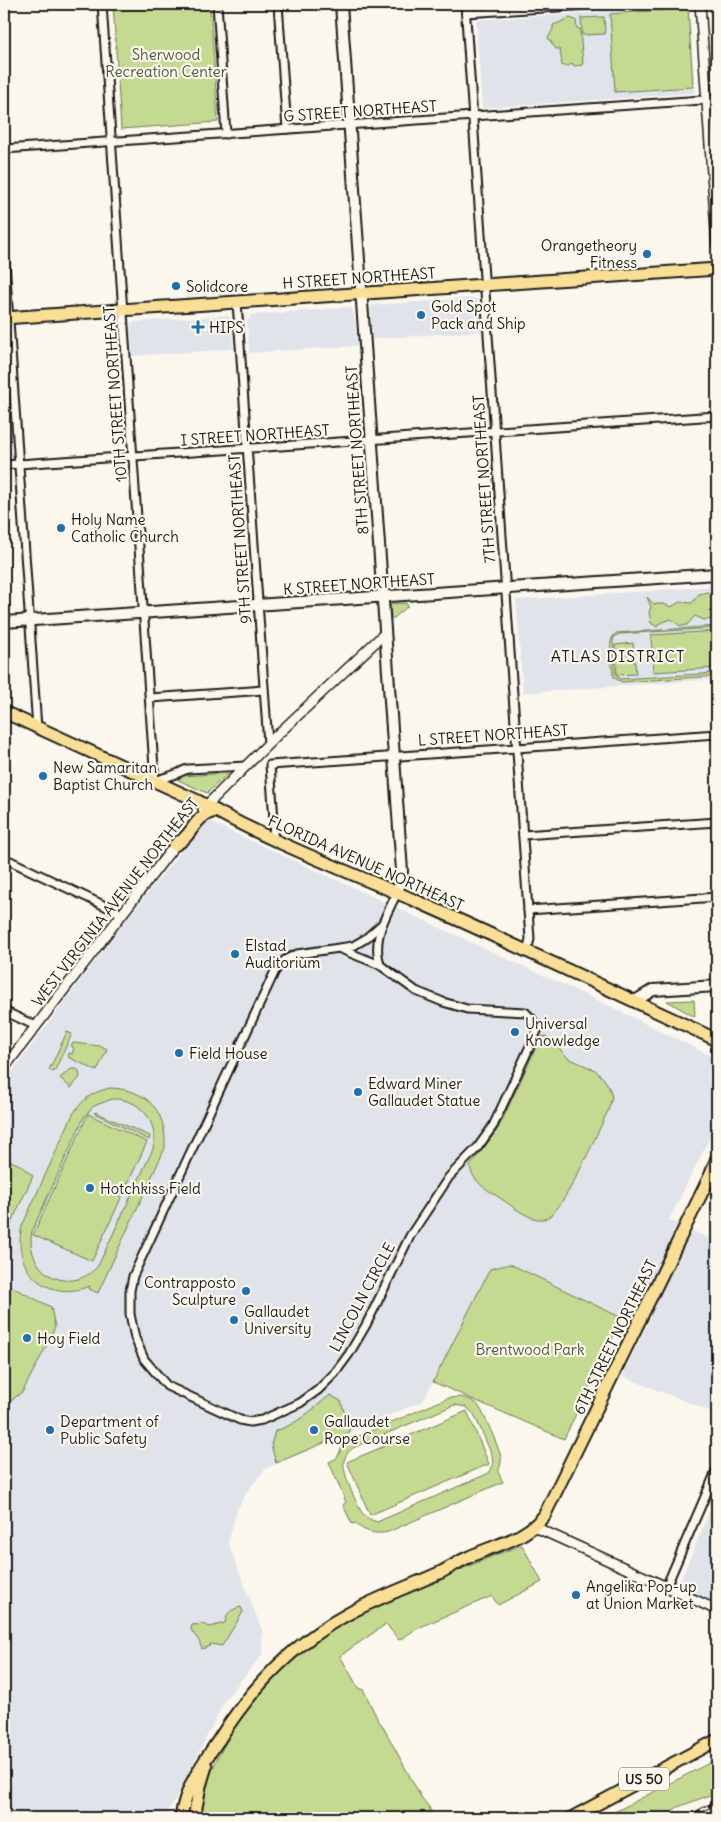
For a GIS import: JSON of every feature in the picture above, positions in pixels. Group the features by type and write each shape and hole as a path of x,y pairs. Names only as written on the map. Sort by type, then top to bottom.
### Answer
{"main road":[{"name":"8TH STREET NORTHEAST","path":"341,4 402,875 397,893"},
{"name":"H STREET NORTHEAST","path":"6,318 717,269"},
{"name":"K STREET NORTHEAST","path":"4,622 717,574"},
{"name":"FLORIDA AVENUE NORTHEAST","path":"4,712 273,838 635,1001 717,1040"},
{"path":"175,845 180,842 201,816 208,813 211,809"},
{"path":"635,1001 653,990 717,986"},
{"name":"6TH STREET NORTHEAST","path":"535,1527 544,1516 654,1293 717,1158"},
{"path":"181,1818 190,1785 238,1710 267,1674 313,1635 365,1605 442,1572 468,1557 518,1537 535,1527"},
{"name":"US 50","path":"571,1818 717,1740"},
{"path":"194,1818 200,1786 214,1747"}],"street":[{"name":"10TH STREET NORTHEAST","path":"102,4 155,782"},
{"path":"217,4 226,134"},
{"path":"278,4 287,129"},
{"name":"7TH STREET NORTHEAST","path":"465,4 530,939 527,952"},
{"path":"466,13 602,4"},
{"path":"700,4 717,244"},
{"name":"G STREET NORTHEAST","path":"4,149 717,99"},
{"path":"4,248 6,318 19,464 37,728"},
{"name":"9TH STREET NORTHEAST","path":"237,302 268,744"},
{"name":"I STREET NORTHEAST","path":"4,466 717,416"},
{"name":"WEST VIRGINIA AVENUE NORTHEAST","path":"211,809 246,766 384,634"},
{"path":"150,698 264,690"},
{"name":"L STREET NORTHEAST","path":"273,838 274,820 270,764 717,734"},
{"path":"155,782 162,777 176,774 182,770 246,766"},
{"path":"522,835 717,822"},
{"name":"WEST VIRGINIA AVENUE NORTHEAST","path":"4,1068 175,845"},
{"path":"4,858 122,914"},
{"name":"LINCOLN CIRCLE","path":"380,965 376,942 382,924 397,893"},
{"path":"528,910 717,897"},
{"name":"LINCOLN CIRCLE","path":"338,948 380,965 416,991 442,1002 467,1009 525,1012 532,1019 537,1030 493,1126 478,1147 449,1177 410,1236 366,1325 335,1374 318,1390 286,1410 262,1420 250,1422 240,1420 168,1386 158,1377 144,1359 135,1338 130,1314 130,1291 134,1276 275,971 285,960 297,954 338,948 353,946 365,939 382,924"},
{"path":"4,1010 36,1026"},
{"path":"666,1587 717,1469"},
{"path":"535,1527 717,1610"}],"shaded area":[{"path":"689,6 695,93 482,108 476,20"},
{"path":"476,299 480,304 483,331 372,339 370,309 373,305"},
{"path":"351,307 354,314 357,346 249,353 247,322 251,315"},
{"path":"227,315 232,320 233,349 132,356 130,330 131,324 134,322"},
{"path":"717,586 717,679 523,693 516,600"},
{"name":"Gallaudet University","path":"206,820 610,1006 717,1059 717,1123 669,1220 717,1242 717,1414 622,1376 650,1318 628,1307 623,1318 509,1264 491,1269 423,1401 265,1469 246,1493 237,1510 228,1543 262,1630 262,1655 225,1700 164,1818 4,1818 4,1082 122,925"},
{"path":"717,1494 717,1604 678,1586"}],"green space":[{"name":"Sherwood Recreation Center","path":"113,4 210,4 218,122 121,129"},
{"path":"688,8 693,87 615,92 610,14"},
{"path":"604,17 605,34 582,35 581,18"},
{"path":"569,18 576,20 577,28 580,29 583,65 574,66 572,63 569,66 562,66 560,49 556,49 548,38 553,25"},
{"path":"708,592 717,596 717,622 715,619 704,620 695,616 687,625 680,626 671,619 658,624 657,627 651,623 649,612 651,607 647,597 654,604 664,604 671,607 680,602 692,603 699,594"},
{"path":"406,603 408,606 394,618 391,618 390,604"},
{"path":"717,626 717,628 619,634 614,637 613,641 615,673 620,679 717,673 717,676 622,682 613,675 610,647 611,641 616,633"},
{"path":"717,631 717,668 653,672 651,635"},
{"path":"633,643 636,674 617,675 615,645"},
{"path":"229,773 207,793 178,780 182,776"},
{"path":"694,1000 695,1017 667,1001"},
{"path":"67,1032 72,1034 54,1072 49,1070"},
{"path":"546,1036 568,1058 595,1070 604,1079 612,1097 608,1111 570,1189 552,1214 544,1219 539,1219 523,1213 482,1186 471,1172 470,1166 498,1129 541,1037"},
{"path":"73,1043 101,1046 107,1049 97,1071 68,1057 69,1053 72,1054 74,1048 71,1046"},
{"path":"71,1069 77,1069 80,1077 71,1088 60,1078"},
{"path":"110,1088 123,1089 144,1098 152,1104 162,1123 165,1135 165,1148 98,1293 89,1289 90,1286 75,1290 60,1290 47,1286 36,1279 28,1269 22,1257 20,1242 22,1226 73,1114 88,1097","holes":["112,1099 131,1102 145,1113 153,1129 153,1149 98,1266 87,1275 74,1280 62,1280 51,1276 42,1269 35,1258 31,1246 32,1231 84,1117 94,1106"]},
{"path":"94,1113 150,1136 149,1140"},
{"name":"Hotchkiss Field","path":"88,1114 147,1142 92,1261 33,1235"},
{"path":"4,1158 20,1165 33,1176 4,1239"},
{"name":"Brentwood Park","path":"510,1264 622,1318 564,1439 433,1382 490,1269"},
{"name":"Hoy Field","path":"4,1283 51,1307 55,1327 23,1391 4,1407"},
{"name":"Gallaudet Rope Course","path":"330,1395 341,1401 350,1432 276,1463 271,1445 275,1431 297,1421"},
{"path":"448,1398 465,1398 478,1405 500,1452 501,1461 498,1472 503,1482 388,1532 370,1532 362,1529 355,1523 352,1524 343,1505 346,1502 329,1462 337,1458 342,1447 352,1439","holes":["454,1405 466,1407 474,1414 492,1455 493,1465 489,1473 377,1522 363,1514 345,1473 344,1462 349,1451"]},
{"path":"467,1411 489,1464 370,1515 347,1462"},
{"path":"522,1545 542,1582 498,1605 492,1596 418,1628 399,1640 386,1624 340,1656 359,1689 363,1689 421,1797 429,1807 433,1818 201,1818 204,1796 210,1776 229,1737 242,1716 271,1679 304,1648 323,1634 372,1606"},
{"path":"241,1607 243,1612 222,1646 211,1644 202,1649 191,1630 192,1625 203,1624 210,1627 225,1623 230,1612"},
{"path":"717,1759 717,1790 710,1795 678,1807 661,1818 603,1818"}],"railway":[{"path":"687,1818 717,1802"}],"place":[{"name":"Orangetheory Fitness","path":"647,254"},
{"name":"Solidcore","path":"176,286"},
{"name":"Gold Spot Pack and Ship","path":"421,315"},
{"name":"HIPS","path":"198,327"},
{"name":"Holy Name Catholic Church","path":"61,528"},
{"name":"New Samaritan Baptist Church","path":"43,776"},
{"name":"Elstad Auditorium","path":"235,954"},
{"name":"Universal Knowledge","path":"515,1032"},
{"name":"Field House","path":"179,1053"},
{"name":"Edward Miner Gallaudet Statue","path":"358,1092"},
{"name":"Hotchkiss Field","path":"90,1188"},
{"name":"Contrapposto Sculpture","path":"246,1291"},
{"name":"Gallaudet University","path":"234,1320"},
{"name":"Hoy Field","path":"27,1338"},
{"name":"Department of Public Safety","path":"50,1430"},
{"name":"Gallaudet Rope Course","path":"314,1430"},
{"name":"Angelika Pop-up at Union Market","path":"576,1595"}],"district":[{"name":"ATLAS DISTRICT","path":"618,656"}]}
